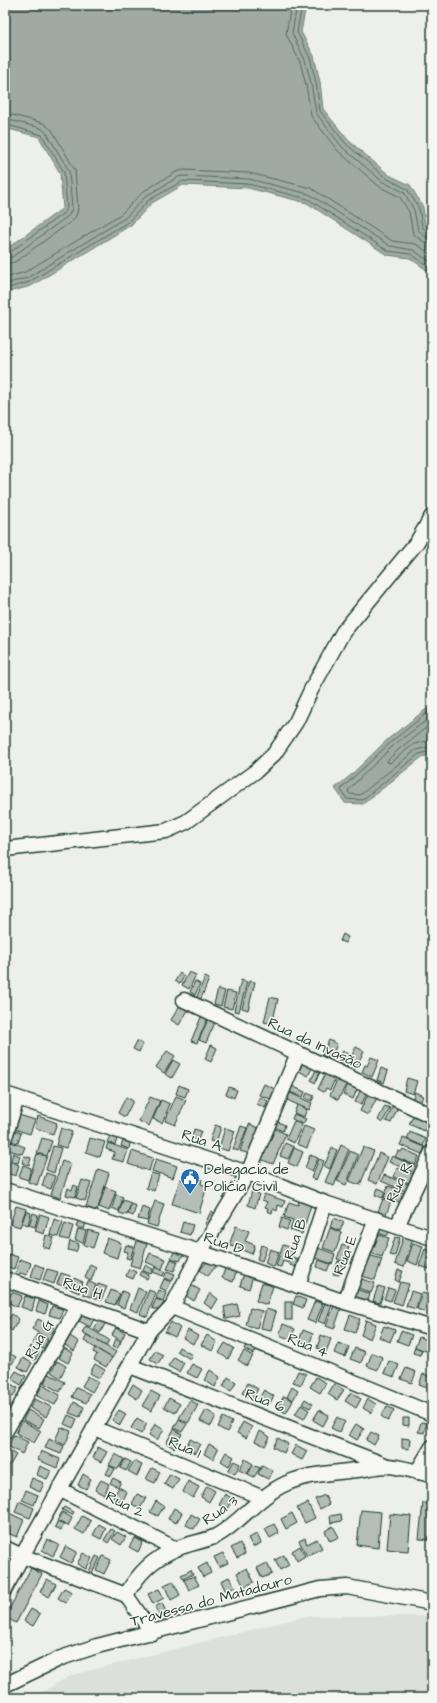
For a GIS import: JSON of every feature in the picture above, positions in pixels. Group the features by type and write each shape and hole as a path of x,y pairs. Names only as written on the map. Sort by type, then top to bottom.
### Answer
{"street":[{"path":"5,849 166,831 186,822 256,771 274,754 296,722 311,690 343,632 417,542 432,516"},
{"name":"Rua da Invasão","path":"184,1000 432,1116"},
{"path":"5,1589 59,1489 149,1331 172,1307 200,1252 248,1173 298,1053"},
{"path":"5,1136 11,1096"},
{"name":"Rua A","path":"11,1096 248,1173 326,1203 432,1238"},
{"name":"Rua R","path":"397,1226 432,1152"},
{"name":"Rua D","path":"5,1190 200,1252 345,1302 432,1328"},
{"name":"Rua B","path":"298,1286 326,1203"},
{"name":"Rua E","path":"345,1302 376,1219"},
{"name":"Rua H","path":"5,1280 79,1304 149,1331"},
{"name":"Rua G","path":"5,1432 79,1304"},
{"name":"Rua 4","path":"172,1307 432,1414"},
{"name":"Rua 6","path":"130,1366 388,1466"},
{"name":"Rua 1","path":"94,1428 263,1498"},
{"path":"417,1472 432,1448"},
{"name":"Rua 3","path":"126,1595 135,1579 144,1568 176,1549 204,1541 229,1528 263,1498 280,1486 294,1480 388,1466 432,1474"},
{"name":"Rua 2","path":"59,1489 176,1549"},
{"path":"5,1548 22,1556 126,1595 152,1633"},
{"name":"Travessa do Matadouro","path":"5,1685 61,1658 97,1646 320,1589 348,1587 432,1603"}],"shaded area":[{"path":"306,1616 431,1616 432,1698 31,1698 72,1675"}],"water":[{"path":"5,5 306,5 301,32 314,56 320,82 323,109 348,140 389,175 410,185 423,207 425,225 432,230 432,274 410,258 387,255 307,203 248,188 183,185 152,203 131,225 31,286 5,293 5,250 63,208 60,173 39,137 5,128"},
{"path":"432,702 432,754 422,757 363,804 345,803 335,788 351,775 388,739 429,707"}],"building":[{"path":"343,934 348,937 345,943 340,941"},
{"path":"189,972 196,975 189,989 182,985"},
{"path":"180,973 184,976 180,984 175,981"},
{"path":"205,977 209,979 200,1001 196,999"},
{"path":"241,980 247,982 239,1012 234,1011"},
{"path":"195,981 200,984 195,995 190,992"},
{"path":"249,981 255,982 248,1010 242,1008"},
{"path":"218,989 225,991 221,1006 214,1004"},
{"path":"227,991 236,993 232,1009 223,1007"},
{"path":"270,997 278,999 272,1024 264,1022"},
{"path":"182,1002 190,1007 179,1025 171,1020"},
{"path":"202,1015 208,1018 197,1043 191,1041"},
{"path":"209,1017 216,1020 206,1043 199,1040"},
{"path":"329,1040 337,1044 331,1059 322,1055"},
{"path":"137,1041 143,1044 139,1052 133,1049"},
{"path":"211,1045 217,1048 211,1062 205,1059"},
{"path":"356,1047 364,1051 354,1071 346,1067"},
{"path":"167,1051 175,1056 164,1073 156,1067"},
{"path":"343,1051 349,1054 343,1066 337,1064"},
{"path":"371,1057 379,1060 372,1077 362,1072 365,1065 367,1066"},
{"path":"173,1060 180,1064 172,1078 165,1074"},
{"path":"303,1062 313,1066 308,1076 299,1071"},
{"path":"381,1068 388,1071 384,1083 377,1080"},
{"path":"316,1070 320,1072 315,1083 311,1080"},
{"path":"326,1072 336,1077 330,1090 326,1088 324,1092 318,1089"},
{"path":"338,1078 347,1083 338,1100 330,1095"},
{"path":"407,1078 417,1081 413,1094 404,1091"},
{"path":"349,1083 358,1087 353,1099 343,1094"},
{"path":"264,1084 275,1089 271,1099 259,1095"},
{"path":"179,1085 188,1089 185,1097 176,1094"},
{"path":"292,1086 305,1092 303,1097 290,1092"},
{"path":"229,1087 237,1090 234,1098 226,1094"},
{"path":"362,1087 368,1091 361,1105 355,1102"},
{"path":"370,1090 379,1094 368,1115 360,1111"},
{"path":"415,1092 423,1096 419,1106 411,1103"},
{"path":"290,1093 312,1103 309,1110 287,1100"},
{"path":"307,1093 314,1096 312,1101 305,1098"},
{"path":"176,1096 186,1100 175,1125 165,1121"},
{"path":"126,1097 133,1101 125,1117 118,1113"},
{"path":"150,1097 160,1101 149,1126 139,1121"},
{"path":"260,1097 268,1101 265,1108 257,1104"},
{"path":"161,1100 170,1104 162,1123 153,1119"},
{"path":"297,1105 307,1109 304,1117 294,1113"},
{"path":"393,1105 398,1107 391,1123 386,1121"},
{"path":"385,1106 390,1108 382,1123 378,1120"},
{"path":"294,1114 306,1119 303,1124 292,1119"},
{"path":"19,1115 35,1120 30,1134 14,1129"},
{"path":"414,1115 429,1122 424,1131 409,1124"},
{"path":"38,1116 57,1123 53,1134 35,1128"},
{"path":"276,1121 285,1125 283,1131 274,1127"},
{"path":"294,1121 302,1125 294,1143 286,1139"},
{"path":"249,1124 259,1128 250,1154 240,1151"},
{"path":"215,1125 221,1127 216,1143 210,1141"},
{"path":"241,1126 247,1128 238,1151 233,1149"},
{"path":"304,1126 314,1130 307,1148 297,1144"},
{"path":"61,1128 72,1132 66,1148 56,1145"},
{"path":"225,1128 235,1131 228,1151 219,1148"},
{"path":"273,1128 286,1134 273,1164 260,1159"},
{"path":"194,1129 201,1131 198,1140 192,1138"},
{"path":"15,1131 21,1133 18,1143 11,1141"},
{"path":"410,1132 426,1139 423,1146 407,1139"},
{"path":"110,1136 117,1139 115,1145 107,1142"},
{"path":"42,1138 52,1141 47,1156 37,1153"},
{"path":"90,1138 105,1142 100,1157 86,1152"},
{"path":"403,1138 425,1147 422,1154 400,1145"},
{"path":"123,1141 130,1143 129,1149 121,1146"},
{"path":"11,1142 25,1147 22,1154 8,1150"},
{"path":"108,1143 128,1150 124,1162 112,1159 115,1152 106,1149"},
{"path":"285,1143 294,1147 288,1159 280,1156"},
{"path":"341,1145 349,1149 334,1186 325,1182"},
{"path":"53,1146 61,1148 54,1173 46,1170"},
{"path":"363,1147 374,1151 360,1185 349,1181"},
{"path":"294,1148 303,1152 297,1167 288,1163"},
{"path":"332,1148 337,1150 330,1169 324,1166"},
{"path":"403,1149 419,1156 415,1165 395,1157 398,1151 401,1152"},
{"path":"132,1151 153,1158 149,1171 128,1164"},
{"path":"350,1151 358,1155 346,1185 337,1181"},
{"path":"13,1153 20,1156 18,1163 11,1161"},
{"path":"379,1153 388,1157 377,1184 368,1180"},
{"path":"37,1154 47,1156 37,1185 28,1182"},
{"path":"310,1155 318,1158 312,1171 305,1168"},
{"path":"24,1156 31,1158 29,1165 22,1163"},
{"path":"392,1156 417,1167 415,1173 389,1162"},
{"path":"156,1159 177,1166 173,1178 152,1171"},
{"path":"319,1159 324,1161 316,1180 311,1178"},
{"path":"9,1161 19,1165 16,1176 6,1173"},
{"path":"62,1161 71,1164 60,1198 51,1195"},
{"path":"23,1165 31,1168 28,1180 19,1177"},
{"path":"397,1168 415,1175 411,1184 393,1177"},
{"path":"98,1169 109,1173 97,1211 86,1207"},
{"path":"46,1173 55,1176 51,1189 42,1186"},
{"path":"151,1173 159,1175 154,1191 146,1188"},
{"name":"Delegacia de Policia Civil","path":"189,1175 202,1179 201,1184 207,1186 199,1213 172,1204 180,1179 187,1181"},
{"path":"384,1175 410,1185 407,1192 381,1181"},
{"path":"82,1180 91,1183 85,1201 76,1198"},
{"path":"74,1185 78,1187 75,1197 66,1195 68,1188 72,1190"},
{"path":"388,1186 397,1189 393,1201 384,1198"},
{"path":"105,1187 116,1191 109,1211 99,1207"},
{"path":"378,1188 385,1191 383,1198 375,1195"},
{"path":"252,1191 259,1194 255,1208 248,1205"},
{"path":"398,1191 404,1193 401,1203 394,1200"},
{"path":"116,1194 123,1197 119,1211 112,1208"},
{"path":"264,1194 285,1201 283,1207 278,1205 277,1211 273,1209 272,1213 267,1211 268,1208 265,1207 267,1202 262,1200"},
{"path":"383,1199 391,1202 385,1217 377,1214"},
{"path":"123,1200 131,1203 127,1215 119,1213"},
{"path":"155,1201 164,1204 157,1227 147,1224"},
{"path":"299,1201 311,1205 302,1234 290,1230 293,1220 284,1217 289,1202 298,1205"},
{"path":"131,1204 136,1206 133,1216 128,1214"},
{"path":"16,1206 26,1209 20,1227 10,1224"},
{"path":"142,1207 150,1210 147,1221 138,1219"},
{"path":"26,1211 31,1213 28,1225 22,1223"},
{"path":"211,1211 215,1213 209,1226 205,1224"},
{"path":"33,1213 38,1215 35,1227 29,1225"},
{"path":"40,1214 49,1217 44,1234 35,1231"},
{"path":"79,1218 87,1220 84,1229 76,1227"},
{"path":"282,1218 290,1221 287,1230 279,1227"},
{"path":"334,1218 344,1222 340,1231 330,1227"},
{"path":"54,1219 63,1222 58,1237 50,1235"},
{"path":"183,1222 193,1225 190,1235 180,1232"},
{"path":"65,1223 73,1226 69,1240 60,1238"},
{"path":"236,1226 249,1231 245,1241 255,1245 252,1254 229,1245"},
{"path":"377,1226 390,1230 387,1236 375,1232"},
{"path":"330,1228 342,1233 335,1252 323,1248"},
{"path":"78,1229 86,1231 83,1243 75,1240"},
{"path":"88,1230 98,1233 93,1248 84,1245"},
{"path":"376,1234 389,1238 382,1257 370,1253"},
{"path":"46,1235 54,1238 50,1249 43,1247"},
{"path":"404,1235 413,1238 404,1267 395,1264"},
{"path":"395,1237 400,1238 395,1256 389,1255"},
{"path":"107,1238 121,1243 117,1258 102,1253"},
{"path":"70,1241 79,1244 76,1252 68,1250"},
{"path":"137,1241 147,1244 140,1268 130,1265"},
{"path":"413,1243 423,1246 417,1265 407,1261"},
{"path":"126,1245 134,1247 130,1259 126,1258 128,1252 124,1251"},
{"path":"261,1245 267,1247 262,1261 257,1259"},
{"path":"283,1245 293,1248 288,1263 283,1261 281,1267 276,1266"},
{"path":"342,1245 349,1247 344,1262 337,1259"},
{"path":"318,1248 335,1254 332,1264 315,1258"},
{"path":"270,1249 279,1252 274,1267 265,1263"},
{"path":"425,1249 432,1251 432,1259 429,1269 419,1266"},
{"path":"174,1252 183,1255 180,1261 171,1258"},
{"path":"150,1253 166,1259 162,1269 146,1262"},
{"path":"8,1254 18,1257 14,1269 5,1266"},
{"path":"368,1255 382,1259 375,1280 362,1276"},
{"path":"292,1257 298,1259 295,1267 290,1265"},
{"path":"20,1259 31,1263 27,1275 16,1272"},
{"path":"171,1259 178,1262 174,1271 167,1269"},
{"path":"208,1260 216,1266 208,1276 200,1270"},
{"path":"319,1260 330,1264 327,1271 317,1267"},
{"path":"338,1261 343,1263 339,1275 333,1274"},
{"path":"35,1264 44,1268 40,1280 31,1277"},
{"path":"90,1264 96,1267 91,1281 85,1278"},
{"path":"145,1265 153,1269 151,1274 143,1271"},
{"path":"155,1267 165,1271 163,1276 153,1272"},
{"path":"225,1268 236,1272 233,1282 222,1278"},
{"path":"47,1269 58,1272 54,1284 43,1280"},
{"path":"129,1269 136,1272 133,1279 126,1276"},
{"path":"398,1270 403,1271 399,1282 395,1280"},
{"path":"141,1271 149,1275 147,1279 139,1275"},
{"path":"167,1271 175,1274 172,1281 164,1278"},
{"path":"61,1273 70,1276 67,1287 57,1284"},
{"path":"244,1273 253,1276 249,1289 240,1286"},
{"path":"74,1278 83,1282 79,1293 70,1289"},
{"path":"164,1279 171,1282 167,1291 160,1288"},
{"path":"361,1279 375,1283 371,1293 358,1288"},
{"path":"88,1281 96,1285 91,1297 83,1294"},
{"path":"400,1282 409,1284 402,1305 393,1302"},
{"path":"262,1283 273,1286 267,1305 256,1301"},
{"path":"98,1284 107,1287 101,1300 93,1297"},
{"path":"191,1285 200,1290 194,1301 185,1295"},
{"path":"378,1286 385,1288 380,1303 373,1301"},
{"path":"138,1288 146,1292 138,1312 130,1309"},
{"path":"353,1288 370,1294 368,1301 351,1295"},
{"path":"388,1288 395,1290 391,1301 384,1299"},
{"path":"111,1290 120,1294 115,1305 106,1302"},
{"path":"149,1290 156,1293 147,1317 140,1314"},
{"path":"159,1290 166,1293 163,1301 156,1298"},
{"path":"122,1291 129,1294 124,1308 117,1305"},
{"path":"411,1291 420,1294 416,1309 406,1306"},
{"path":"12,1292 22,1296 17,1307 7,1302"},
{"path":"210,1293 218,1299 212,1309 204,1303"},
{"path":"422,1293 430,1295 424,1312 417,1309"},
{"path":"25,1296 35,1299 32,1311 21,1307"},
{"path":"296,1296 306,1300 303,1308 293,1304"},
{"path":"156,1299 164,1302 160,1311 152,1308"},
{"path":"39,1301 48,1305 45,1314 36,1311"},
{"path":"315,1301 323,1304 315,1323 307,1320"},
{"path":"285,1302 292,1302 292,1320 285,1320"},
{"path":"325,1303 332,1305 325,1324 318,1321"},
{"path":"237,1304 240,1316 226,1319 224,1307"},
{"path":"52,1306 63,1309 60,1318 49,1315"},
{"path":"334,1306 341,1309 334,1329 326,1326"},
{"path":"250,1308 262,1311 257,1328 246,1325"},
{"path":"266,1309 276,1312 271,1330 261,1328"},
{"path":"84,1313 94,1319 90,1327 79,1321"},
{"path":"12,1314 19,1319 12,1331 5,1325"},
{"path":"350,1315 360,1319 355,1333 345,1329"},
{"path":"38,1319 55,1328 49,1339 32,1329"},
{"path":"100,1319 106,1322 100,1333 94,1329"},
{"path":"366,1320 376,1324 370,1339 361,1335"},
{"path":"171,1322 180,1328 175,1337 165,1332"},
{"path":"283,1324 295,1329 290,1339 279,1335"},
{"path":"86,1326 109,1340 106,1346 82,1332"},
{"path":"384,1326 395,1330 390,1342 379,1337"},
{"path":"116,1328 125,1333 121,1341 112,1335"},
{"path":"188,1330 198,1336 193,1344 183,1338"},
{"path":"303,1330 313,1334 309,1345 299,1341"},
{"path":"401,1331 412,1335 408,1345 397,1341"},
{"path":"37,1334 48,1340 43,1349 32,1343"},
{"path":"87,1335 116,1352 112,1358 84,1341"},
{"path":"207,1335 217,1342 212,1351 201,1345"},
{"path":"321,1335 331,1339 326,1352 317,1348"},
{"path":"70,1336 79,1342 74,1351 65,1345"},
{"path":"419,1337 430,1341 426,1351 415,1347"},
{"path":"116,1339 121,1342 117,1349 112,1347"},
{"path":"225,1343 234,1348 228,1359 219,1353"},
{"path":"338,1343 349,1347 345,1357 334,1353"},
{"path":"246,1345 256,1351 253,1354 244,1349"},
{"path":"30,1346 39,1352 35,1360 26,1355"},
{"path":"179,1347 192,1355 190,1359 177,1351"},
{"path":"415,1347 422,1350 420,1355 413,1353"},
{"path":"64,1348 73,1353 68,1363 59,1358"},
{"path":"95,1348 112,1358 106,1367 94,1360 97,1354 93,1352"},
{"path":"355,1348 365,1352 361,1363 350,1359"},
{"path":"155,1351 163,1355 158,1364 150,1359"},
{"path":"244,1351 253,1356 247,1366 238,1360"},
{"path":"9,1353 16,1357 12,1364 5,1360"},
{"path":"372,1353 382,1357 378,1370 367,1366"},
{"path":"174,1357 184,1363 179,1372 168,1366"},
{"path":"23,1358 32,1363 27,1372 18,1367"},
{"path":"57,1361 66,1366 60,1378 51,1372"},
{"path":"389,1361 399,1365 394,1377 384,1373"},
{"path":"95,1364 105,1370 99,1378 90,1373"},
{"path":"192,1364 202,1369 197,1378 187,1373"},
{"path":"406,1368 416,1372 412,1383 401,1379"},
{"path":"210,1370 220,1377 215,1387 204,1380"},
{"path":"16,1371 26,1376 21,1385 11,1379"},
{"path":"298,1371 306,1374 301,1385 293,1382"},
{"path":"49,1374 65,1382 60,1392 44,1383"},
{"path":"423,1374 432,1377 430,1389 419,1385"},
{"path":"88,1376 98,1382 92,1392 82,1386"},
{"path":"228,1377 236,1382 231,1391 223,1386"},
{"path":"316,1377 326,1383 320,1393 310,1387"},
{"path":"5,1381 18,1388 13,1397 5,1393"},
{"path":"248,1383 258,1389 252,1399 242,1393"},
{"path":"133,1384 142,1390 137,1399 128,1393"},
{"path":"334,1384 344,1390 337,1400 328,1394"},
{"path":"42,1385 60,1395 55,1405 37,1396"},
{"path":"292,1387 298,1391 293,1400 287,1397"},
{"path":"76,1388 90,1394 86,1403 72,1397"},
{"path":"264,1390 274,1396 268,1406 258,1400"},
{"path":"151,1391 160,1396 151,1411 142,1406"},
{"path":"351,1392 361,1399 356,1408 345,1401"},
{"path":"284,1396 293,1401 286,1413 277,1408"},
{"path":"169,1398 180,1404 175,1413 164,1407"},
{"path":"35,1399 51,1407 46,1417 30,1408"},
{"path":"305,1399 313,1404 310,1408 302,1404"},
{"path":"368,1399 376,1404 371,1413 363,1408"},
{"path":"190,1400 198,1405 188,1423 179,1418"},
{"path":"74,1402 84,1407 80,1417 69,1413"},
{"path":"301,1405 309,1410 304,1419 295,1414"},
{"path":"387,1406 394,1410 388,1421 381,1416"},
{"path":"28,1410 44,1419 39,1428 23,1420"},
{"path":"119,1410 126,1414 120,1425 112,1420"},
{"path":"206,1410 216,1416 211,1426 200,1421"},
{"path":"319,1410 329,1415 323,1426 313,1420"},
{"path":"68,1415 77,1419 73,1428 64,1424"},
{"path":"223,1417 232,1422 227,1432 218,1427"},
{"path":"337,1417 345,1422 339,1432 331,1428"},
{"path":"137,1418 147,1424 141,1434 131,1428"},
{"path":"403,1418 409,1418 409,1426 403,1425"},
{"path":"179,1419 187,1424 182,1432 174,1428"},
{"path":"22,1421 41,1431 34,1443 16,1433"},
{"path":"243,1422 252,1427 246,1438 237,1433"},
{"path":"421,1422 427,1423 424,1433 418,1432"},
{"path":"155,1424 164,1430 157,1440 149,1435"},
{"path":"356,1424 364,1429 357,1440 349,1435"},
{"path":"61,1427 71,1431 65,1445 55,1440"},
{"path":"174,1429 182,1434 174,1448 166,1443"},
{"path":"260,1431 270,1437 265,1446 255,1441"},
{"path":"371,1432 379,1436 374,1445 366,1440"},
{"path":"14,1435 28,1442 22,1454 8,1446"},
{"path":"278,1438 288,1444 284,1453 273,1447"},
{"path":"402,1438 410,1439 409,1449 402,1448"},
{"path":"49,1439 64,1446 61,1454 45,1448"},
{"path":"190,1439 200,1444 195,1453 185,1448"},
{"path":"209,1444 218,1449 213,1459 204,1454"},
{"path":"296,1445 307,1451 302,1460 291,1454"},
{"path":"98,1447 107,1452 101,1462 93,1458"},
{"path":"6,1449 16,1455 10,1465 5,1462"},
{"path":"41,1451 60,1459 57,1468 38,1460"},
{"path":"226,1452 234,1457 229,1466 221,1461"},
{"path":"115,1454 124,1459 118,1469 109,1465"},
{"path":"125,1459 131,1462 126,1471 120,1468"},
{"path":"245,1459 253,1464 247,1474 239,1470"},
{"path":"134,1461 142,1465 137,1476 128,1471"},
{"path":"234,1461 240,1464 235,1474 228,1471"},
{"path":"253,1465 260,1468 254,1477 248,1474"},
{"path":"262,1465 273,1471 268,1479 258,1474"},
{"path":"40,1466 51,1471 47,1479 37,1475"},
{"path":"110,1466 115,1469 111,1476 106,1474"},
{"path":"152,1468 160,1472 155,1483 146,1479"},
{"path":"83,1474 91,1479 86,1489 78,1485"},
{"path":"170,1474 179,1479 173,1489 164,1484"},
{"path":"32,1478 44,1483 40,1492 29,1487"},
{"path":"113,1478 121,1482 118,1487 110,1483"},
{"path":"101,1480 109,1484 104,1495 95,1490"},
{"path":"188,1481 199,1487 193,1498 183,1492"},
{"path":"207,1486 215,1491 209,1502 201,1497"},
{"path":"119,1487 127,1492 122,1502 113,1498"},
{"path":"26,1490 38,1495 34,1505 22,1500"},
{"path":"137,1494 146,1498 140,1509 132,1504"},
{"path":"225,1494 233,1499 228,1509 219,1505"},
{"path":"325,1495 329,1504 320,1509 315,1499"},
{"path":"19,1501 34,1508 30,1518 15,1512"},
{"path":"156,1501 164,1506 158,1516 150,1512"},
{"path":"308,1503 315,1518 305,1523 297,1508"},
{"path":"423,1503 432,1504 432,1540 419,1539"},
{"path":"64,1507 74,1512 72,1515 62,1510"},
{"path":"174,1508 182,1513 176,1523 168,1519"},
{"path":"361,1510 381,1512 378,1548 357,1545"},
{"path":"7,1512 24,1520 17,1537 5,1532 8,1525 5,1523"},
{"path":"62,1512 72,1518 68,1526 57,1521"},
{"path":"292,1513 297,1523 286,1529 281,1519"},
{"path":"191,1514 200,1519 194,1529 186,1525"},
{"path":"341,1514 342,1521 331,1523 330,1516"},
{"path":"390,1514 411,1516 408,1551 387,1549"},
{"path":"82,1516 91,1521 84,1534 75,1529"},
{"path":"57,1522 64,1525 61,1530 55,1527"},
{"path":"99,1524 106,1528 101,1539 93,1535"},
{"path":"274,1524 279,1533 270,1538 265,1529"},
{"path":"333,1526 339,1537 330,1541 325,1531"},
{"path":"111,1529 115,1531 108,1543 104,1540"},
{"path":"117,1532 126,1537 121,1545 112,1539"},
{"path":"257,1534 261,1543 253,1547 248,1538"},
{"path":"135,1538 143,1542 138,1552 129,1547"},
{"path":"305,1538 307,1544 317,1539 322,1548 307,1556 299,1541"},
{"path":"47,1539 59,1545 53,1556 42,1550"},
{"path":"240,1543 245,1554 237,1558 231,1548"},
{"path":"66,1546 77,1552 71,1563 60,1557"},
{"path":"300,1546 305,1556 297,1561 292,1551"},
{"path":"83,1553 92,1558 86,1569 77,1564"},
{"path":"223,1553 228,1563 219,1567 214,1557"},
{"path":"284,1555 289,1565 280,1570 275,1560"},
{"path":"96,1556 100,1558 92,1573 89,1571"},
{"path":"103,1556 111,1560 104,1574 96,1570"},
{"path":"207,1563 211,1573 203,1577 198,1568"},
{"path":"267,1563 272,1574 262,1578 257,1568"},
{"path":"31,1568 42,1574 16,1623 5,1617"},
{"path":"247,1568 254,1582 244,1587 237,1573"},
{"path":"191,1570 193,1574 183,1579 181,1575"},
{"path":"194,1576 199,1585 189,1590 184,1580"},
{"path":"229,1577 235,1587 226,1592 221,1581"},
{"path":"47,1579 56,1584 49,1597 40,1592"},
{"path":"173,1581 180,1595 171,1600 164,1585"},
{"path":"64,1588 72,1592 66,1603 58,1598"},
{"path":"159,1589 164,1598 153,1604 148,1594"},
{"path":"162,1603 167,1614 160,1618 155,1607"},
{"path":"31,1609 40,1614 33,1626 24,1621"}],"place":[{"name":"Delegacia de Policia Civil","path":"190,1195"}]}
